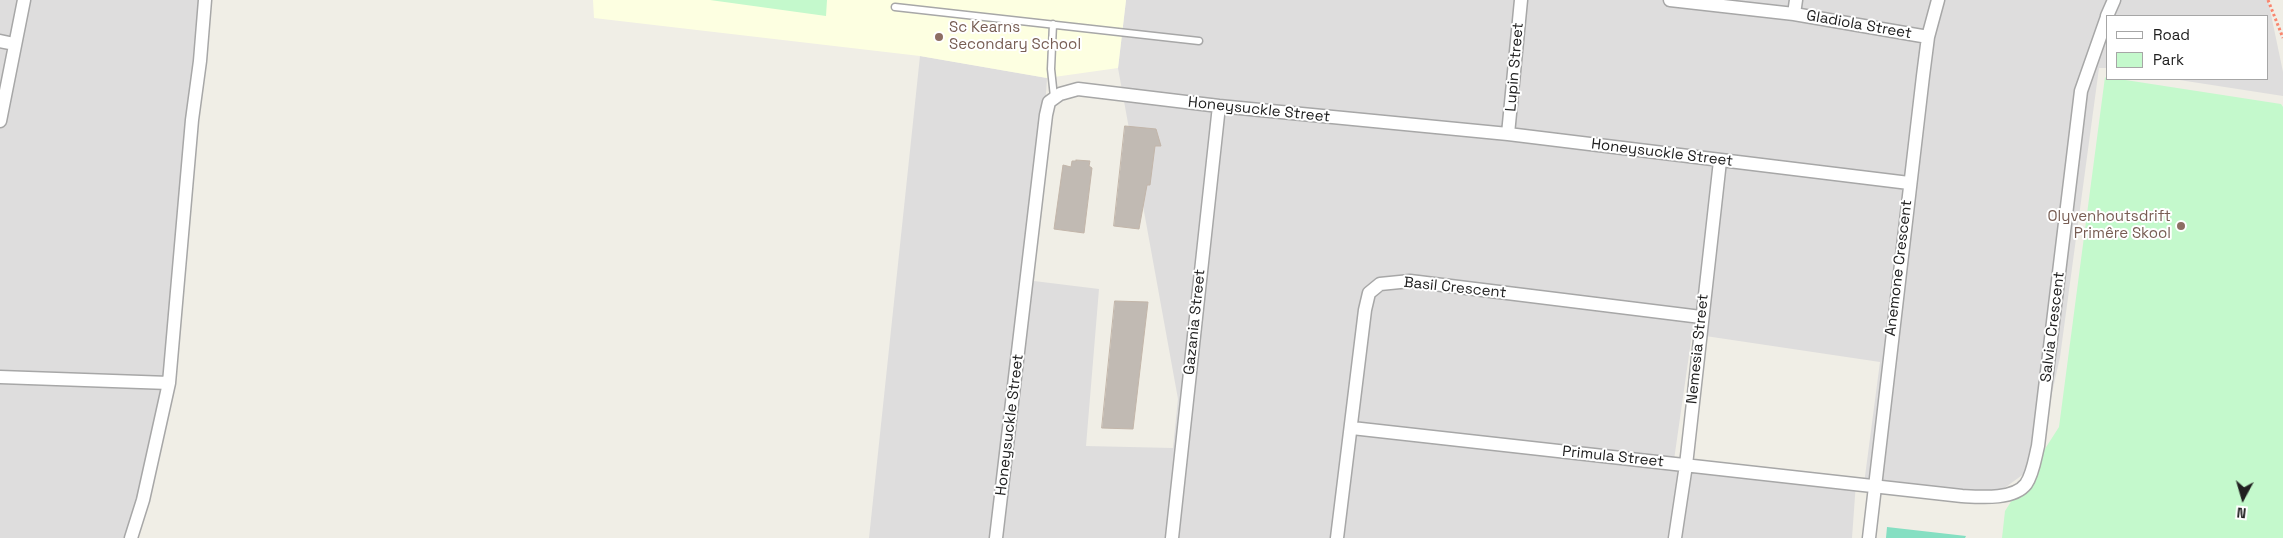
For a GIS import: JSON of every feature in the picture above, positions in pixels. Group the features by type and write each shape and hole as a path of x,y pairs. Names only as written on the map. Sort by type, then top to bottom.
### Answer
{"street":[{"path":"0,121 24,0"},
{"path":"131,538 143,500 170,382 192,120 200,61 205,0"},
{"name":"Lupin Street","path":"1508,134 1521,0"},
{"name":"Gladiola Street","path":"1670,0 1794,14 1928,37"},
{"path":"1794,14 1796,0"},
{"name":"Anemone Crescent","path":"1869,538 1909,183 1928,37 1938,0"},
{"name":"Salvia Crescent","path":"2108,15 2114,0"},
{"name":"Salvia Crescent","path":"1875,485 1988,497 2007,494 2022,488 2028,480 2038,446 2081,91 2106,20"},
{"path":"0,41 14,44"},
{"name":"Honeysuckle Street","path":"996,538 1046,115 1049,102 1054,97 1078,89 1219,106 1508,134 1909,183"},
{"name":"Gazania Street","path":"1172,538 1219,106"},
{"name":"Nemesia Street","path":"1676,538 1720,161"},
{"name":"Basil Crescent","path":"1337,538 1365,310 1369,293 1380,284 1410,281 1701,317"},
{"path":"0,377 170,382"},
{"name":"Primula Street","path":"1352,428 1875,485"}],"lane":[{"path":"896,6 1199,41"},
{"path":"1053,24 1052,69 1054,97"}],"path":[{"path":"2268,0 2283,38"}],"shaded area":[{"path":"0,0 203,0 173,383 148,507 136,538 0,538"},
{"name":"Sc Kearns Secondary School","path":"593,0 1126,0 1118,68 1047,78 920,56 594,18"},
{"path":"1126,0 2268,0 2283,72 2283,96 2179,80 2268,80 2268,15 2106,15 2106,68 2099,68 2060,357 2036,465 1999,492 1864,484 1880,362 1692,334 1674,460 1856,482 1852,538 869,538 920,56 1047,78 1034,281 1099,289 1086,446 1173,448 1178,399 1118,68"}],"green space":[{"path":"710,0 827,0 826,16"},
{"name":"Olyvenhoutsdrift Primêre Skool","path":"2105,77 2106,80 2125,80 2281,104 2283,107 2283,538 2002,538 2005,511 2059,427"},
{"path":"1887,527 1966,536 1965,538 1886,538"}],"building":[{"path":"1125,126 1156,129 1161,146 1155,146 1150,185 1147,185 1139,229 1114,226"},
{"path":"1072,161 1090,161 1089,166 1092,168 1084,233 1054,229 1063,165 1071,167"},
{"path":"1115,301 1148,302 1133,429 1102,428"}],"place":[{"name":"Sc Kearns Secondary School","path":"939,37"},
{"name":"Olyvenhoutsdrift Primêre Skool","path":"2181,226"}]}
